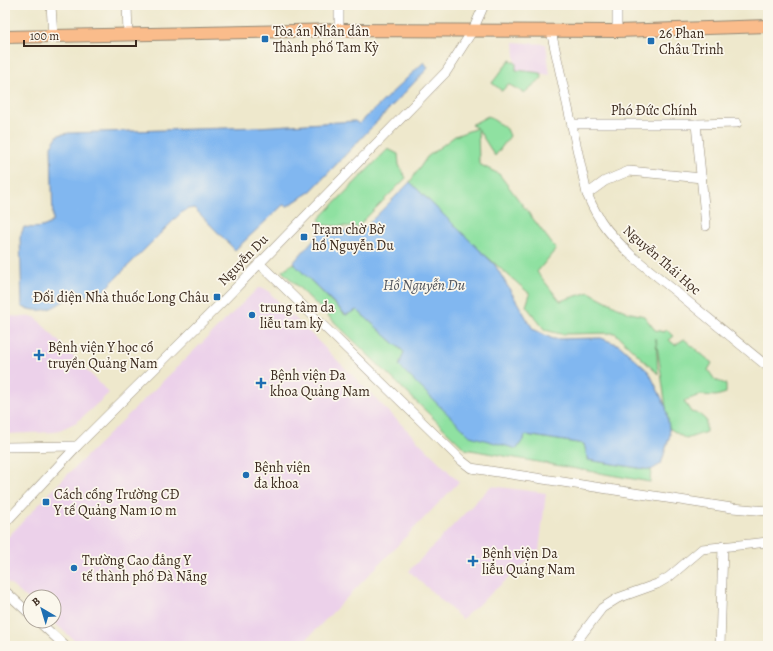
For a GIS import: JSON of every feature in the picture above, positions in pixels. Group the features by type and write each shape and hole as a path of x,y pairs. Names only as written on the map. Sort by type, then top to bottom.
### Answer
{"main road":[{"path":"5,37 340,30 617,31 768,26"}],"street":[{"path":"50,5 53,36"},
{"path":"127,5 128,35"},
{"path":"339,5 340,30"},
{"name":"Nguyễn Du","path":"5,523 77,446 446,72 473,30 484,5"},
{"path":"617,5 617,31"},
{"name":"Nguyễn Thái Học","path":"550,31 587,194 597,217 610,235 631,255 768,367"},
{"name":"Phó Đức Chính","path":"572,124 696,124 737,122"},
{"path":"696,124 706,226"},
{"path":"587,194 605,181 629,171 702,178"},
{"path":"259,262 462,461 471,468 732,508 768,511"},
{"path":"5,447 77,446"},
{"path":"573,646 602,608 618,598 657,584 669,578 702,548 768,542"},
{"path":"720,646 723,546"},
{"path":"5,591 22,607"},
{"path":"46,629 64,646"}],"shaded area":[{"path":"514,42 546,44 550,75 516,70"},
{"name":"Bệnh viện Đa khoa Quảng Nam","path":"258,288 266,289 459,482 300,646 81,646 61,629 62,589 22,589 22,594 5,580 5,540 65,477"},
{"name":"Bệnh viện Y học cổ truyền Quảng Nam","path":"5,316 35,317 109,393 77,422 55,432 5,434"},
{"name":"Bệnh viện Da liễu Quảng Nam","path":"491,486 546,493 539,551 462,619 409,571"}],"green space":[{"path":"510,60 516,63 516,70 541,73 542,78 524,93 508,84 502,91 492,83"},
{"path":"488,116 507,129 510,136 495,156 478,129 479,164 499,174 556,249 537,272 560,301 589,292 627,312 644,316 655,330 664,332 667,330 674,336 669,340 675,345 684,339 712,363 708,370 715,380 726,384 726,393 716,396 700,395 684,401 691,412 699,414 706,420 706,432 686,439 669,428 656,339 658,374 615,333 561,334 545,330 526,306 530,294 477,248 410,182 427,157 455,136 477,128 471,125"},
{"path":"388,149 398,154 399,165 406,178 357,227 323,225 319,219"},
{"path":"293,263 345,315 357,310 404,352 526,435 585,444 588,460 651,470 650,482 465,449 282,271"}],"water":[{"path":"424,62 428,68 311,191 288,206 283,205 235,250 194,208 188,209 181,213 96,298 88,297 78,290 52,308 46,310 22,307 20,237 24,227 43,227 53,221 51,146 58,135 69,133 257,127 355,121 359,124"},
{"name":"Hồ Nguyễn Du","path":"410,182 495,265 533,329 553,339 601,338 619,345 649,372 666,407 670,435 661,464 651,470 588,460 584,444 526,435 517,449 470,436 399,366 404,352 357,310 346,315 293,263 321,231 362,230"}],"place":[{"name":"Tòa án Nhân dân Thành phố Tam Kỳ","path":"265,39"},
{"name":"26 Phan Châu Trinh","path":"651,41"},
{"name":"Trạm chờ Bờ hồ Nguyễn Du","path":"304,237"},
{"name":"Đối diện Nhà thuốc Long Châu","path":"217,297"},
{"name":"trung tâm da liễu tam kỳ","path":"252,315"},
{"name":"Bệnh viện Y học cổ truyền Quảng Nam","path":"39,355"},
{"name":"Bệnh viện Đa khoa Quảng Nam","path":"261,383"},
{"name":"Bệnh viện đa khoa","path":"246,475"},
{"name":"Cách cổng Trường CĐ Y tế Quảng Nam 10 m","path":"46,502"},
{"name":"Bệnh viện Da liễu Quảng Nam","path":"473,561"},
{"name":"Trường Cao đẳng Y tế thành phố Đà Nẵng","path":"74,568"}]}
